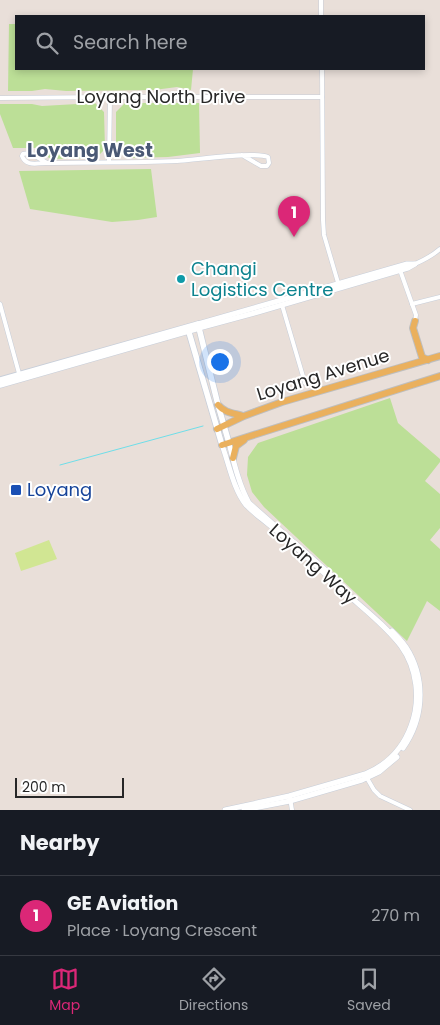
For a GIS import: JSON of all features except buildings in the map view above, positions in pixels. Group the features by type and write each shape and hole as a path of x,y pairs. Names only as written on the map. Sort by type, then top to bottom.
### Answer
{"main road":[{"path":"414,321 412,328 422,357 428,360"},
{"path":"0,385 20,377 198,326"},
{"name":"Loyang Way","path":"198,326 224,425 225,444"},
{"name":"Loyang Way","path":"188,329 217,429 225,444"},
{"name":"Loyang Avenue","path":"217,429 244,416 282,402 440,356"},
{"name":"Loyang Avenue","path":"225,444 440,376"},
{"path":"0,380 20,377"},
{"path":"218,405 228,413 244,416"},
{"path":"233,458 236,446 246,437"}],"street":[{"path":"321,0 321,15"},
{"path":"322,70 324,235 339,286"},
{"path":"109,162 110,97"},
{"name":"Loyang North Drive","path":"0,98 322,97"},
{"path":"47,163 30,153 23,154 22,156 24,162 28,164 176,161 242,155 264,155 268,157 269,163 267,166 261,166 242,155"},
{"path":"198,326 415,264 440,249"},
{"path":"398,268 405,264 415,264"},
{"path":"398,268 416,315 414,321"},
{"path":"412,304 440,297"},
{"path":"280,303 305,383"},
{"path":"0,304 20,377"},
{"name":"Loyang Way","path":"225,444 233,458 242,488 249,503 393,631 412,658 420,690 416,725 408,742 397,757 384,769 374,775 366,776"},
{"name":"Loyang Way","path":"225,444 238,492 246,505 384,628 402,647 410,662 416,691 416,704 412,724 404,742 394,755 366,776"},
{"path":"244,810 366,776 380,796 410,810"},
{"path":"225,810 290,798"},
{"path":"290,798 292,810"}],"green space":[{"path":"9,24 15,24 15,70 193,70 191,90 177,87 154,90 66,91 45,89 8,91"},
{"path":"95,103 104,112 105,149 96,158 51,159 40,148 13,148 0,114 0,104 32,104 42,106"},
{"path":"125,103 199,103 200,153 168,157 126,158 116,149 116,112"},
{"path":"151,169 157,217 112,222 30,209 19,171"},
{"path":"390,398 398,423 440,459 440,462 425,481 440,494 440,528 430,540 440,549 440,611 427,601 407,641 264,507 252,492 247,475 248,457 258,443"},
{"path":"49,540 57,559 21,571 15,553"}],"waterway":[{"path":"60,465 203,426"}],"place":[{"name":"GE Aviation","path":"294,237"},
{"name":"Changi Logistics Centre","path":"181,279"},
{"name":"Loyang","path":"16,490"}],"district":[{"name":"Loyang West","path":"90,150"}]}
